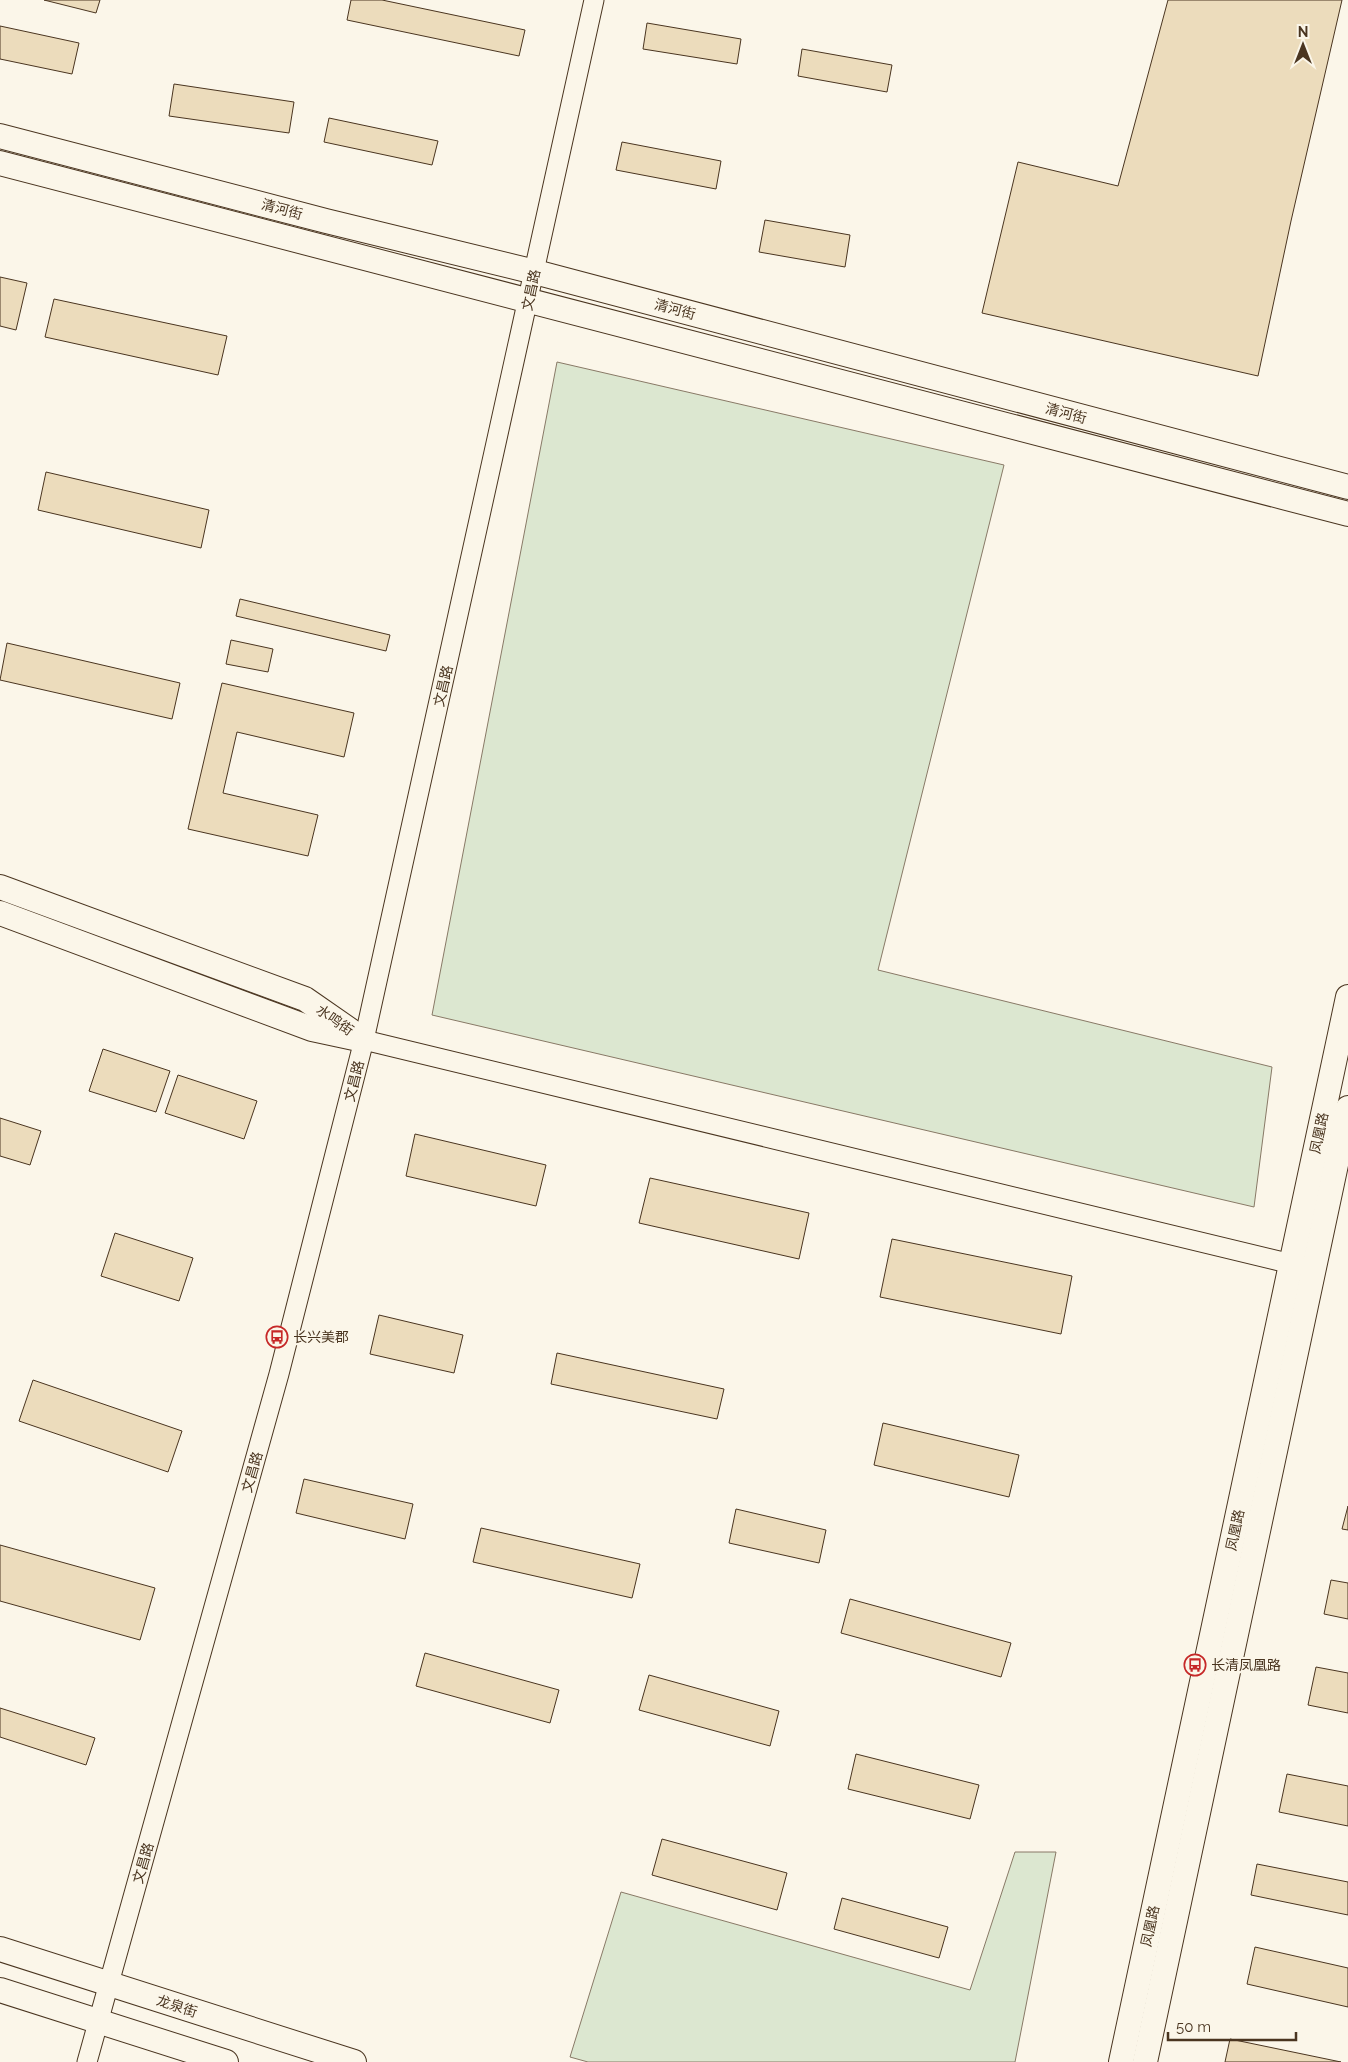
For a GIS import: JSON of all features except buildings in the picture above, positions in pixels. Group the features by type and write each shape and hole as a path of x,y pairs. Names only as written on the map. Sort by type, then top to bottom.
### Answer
{"main road":[{"name":"清河街","path":"0,136 326,221 535,272 1348,487"},
{"name":"清河街","path":"0,163 1348,514"},
{"name":"水鸣街","path":"0,888 305,999 364,1040"},
{"name":"水鸣街","path":"0,913 312,1029 364,1040"},
{"name":"凤凰路","path":"1145,2062 1303,1267 1348,997"},
{"name":"凤凰路","path":"1121,2062 1303,1267 1348,1108"},
{"name":"龙泉街","path":"0,1949 354,2062"},
{"path":"0,1990 226,2062"}],"street":[{"name":"文昌路","path":"87,2062 279,1374 364,1040 594,0"},
{"path":"364,1040 1303,1267"}],"green space":[{"path":"557,362 1004,465 878,970 1272,1067 1254,1207 432,1015"},
{"path":"1015,1852 1056,1852 1015,2062 588,2062 570,2057 621,1892 970,1990"}],"place":[{"name":"长兴美郡","path":"277,1337"},
{"name":"长清凤凰路","path":"1195,1665"}]}
